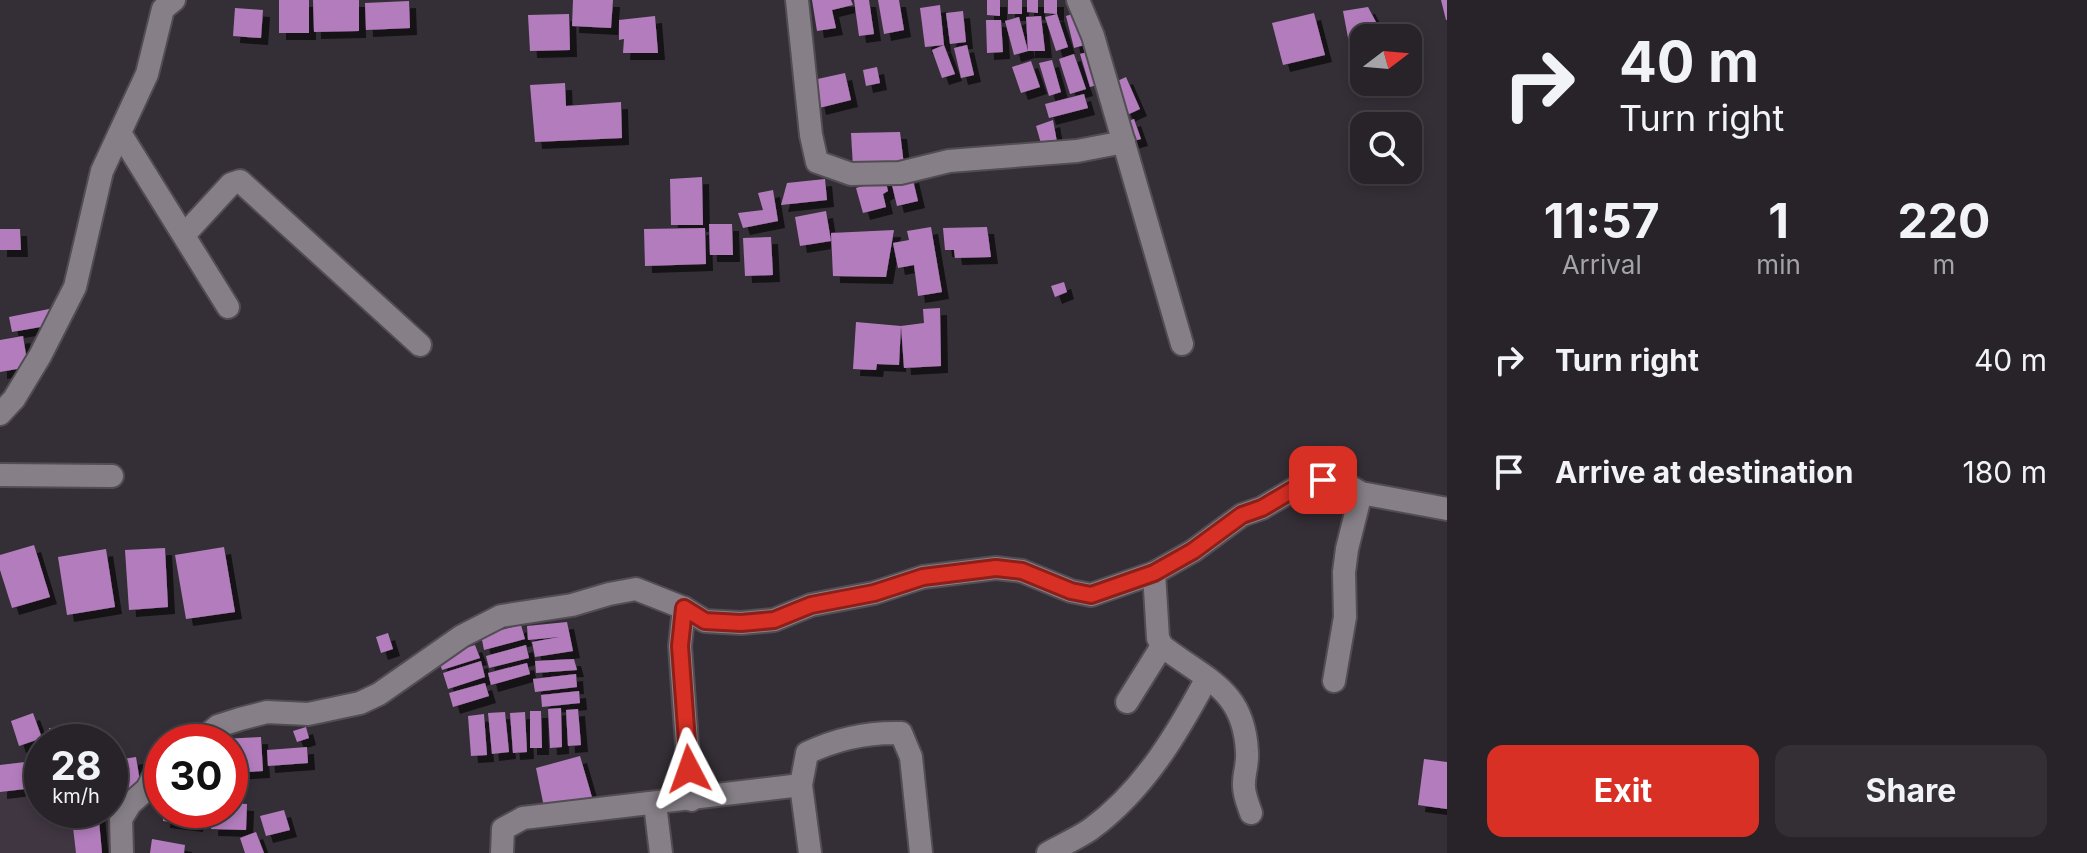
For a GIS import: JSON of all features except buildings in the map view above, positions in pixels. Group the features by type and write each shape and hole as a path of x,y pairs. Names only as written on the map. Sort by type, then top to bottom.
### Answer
{"street":[{"path":"0,414 14,399 40,356 75,287 102,171 147,74 163,9 174,0"},
{"path":"797,0 811,135 817,162 826,166 851,174 900,173 949,161 1077,151 1124,142"},
{"path":"1078,0 1093,36 1182,344"},
{"path":"120,133 228,307"},
{"path":"184,235 231,184 240,181 420,345"},
{"path":"0,475 112,476"},
{"path":"225,724 267,712 308,714 360,703 379,694 462,636 501,616 544,611 636,589 684,608 705,621 741,623 774,620 811,605 874,593 923,577 996,568 1022,571 1071,591 1091,595 1154,573 1193,551 1242,515 1262,508 1301,485 1323,480 1344,483 1361,493 1447,509"},
{"path":"1334,681 1345,617 1347,549 1361,493"},
{"path":"1154,573 1158,638 1162,646 1231,696 1245,730 1248,755 1243,786 1251,813"},
{"path":"684,608 680,646 691,800"},
{"path":"1127,702 1162,646"},
{"path":"1048,853 1090,829 1135,790 1178,733 1207,678"},
{"path":"810,853 801,785 807,753 830,742 885,733 901,733 911,757 921,853"},
{"path":"502,853 503,829 523,818 801,785"},
{"path":"122,853 121,819 130,804 144,792"},
{"path":"655,804 661,853"}],"shaded area":[{"path":"24,762 24,828 100,828 102,853 0,853 0,765"}],"route":[{"path":"689,769 680,646 684,608 705,621 741,623 774,620 811,605 874,593 923,577 996,568 1022,571 1071,591 1091,595 1154,573 1193,551 1242,515 1262,508 1301,485 1323,480"}]}
